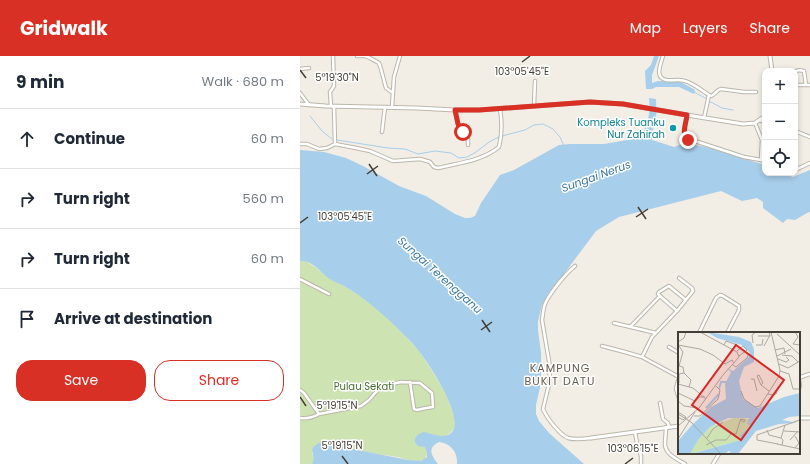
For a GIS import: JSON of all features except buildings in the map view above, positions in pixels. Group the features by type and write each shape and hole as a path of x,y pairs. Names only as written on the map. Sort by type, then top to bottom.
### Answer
{"street":[{"path":"333,56 334,86 330,92 335,144"},
{"path":"357,56 365,56 378,63 386,88 393,93"},
{"path":"392,107 394,77 400,56"},
{"path":"664,56 659,74 666,80 686,81 708,96 712,96 721,89 756,92"},
{"path":"770,56 772,68"},
{"path":"300,69 309,68"},
{"path":"798,71 804,71 806,85"},
{"path":"534,106 535,81"},
{"path":"798,85 810,85"},
{"path":"300,93 309,105"},
{"path":"704,118 708,96"},
{"path":"300,104 455,110 500,109 590,102 623,104 743,124 755,123 760,120"},
{"path":"382,132 385,107"},
{"path":"300,144 307,144 319,149 327,148 335,144 370,151 393,161 427,161 436,168 480,158 499,148 501,139 500,109"},
{"path":"455,110 460,129 468,137 468,145"},
{"path":"687,115 684,134 688,140 744,157 761,160 762,140 755,123"},
{"path":"798,132 810,137"},
{"path":"798,169 810,163"},
{"path":"575,266 561,280 547,300 543,314 542,320 550,367 549,384 543,409 548,418 566,438 578,439 678,426"},
{"path":"300,278 329,294"},
{"path":"642,357 656,333 677,311 693,291 693,289 679,278"},
{"path":"677,311 658,294 659,292 669,286 686,300"},
{"path":"699,332 716,298 720,295 739,306 739,310 728,332"},
{"path":"630,326 660,296"},
{"path":"614,323 656,333"},
{"path":"602,346 642,357 678,376"},
{"path":"668,347 678,352"},
{"path":"800,378 810,374"},
{"path":"678,381 676,389 678,395"},
{"path":"300,418 304,419 314,417 319,414 361,406 382,386 401,382 420,383 432,393 433,407 418,410 414,409 410,382"},
{"path":"300,390 304,393 319,414"},
{"path":"660,403 663,418 668,422 665,443 667,451 685,464"},
{"path":"635,431 641,464"},
{"path":"714,464 719,454"}],"green space":[{"name":"Pulau Sekati","path":"304,260 333,281 359,295 392,322 419,351 443,389 454,416 454,428 446,436 438,436 428,433 418,435 415,441 421,446 425,447 427,451 427,456 424,459 412,461 330,442 312,452 314,460 312,464 300,464 300,261"}],"water":[{"path":"654,56 659,56 652,75 652,83 658,81 681,82 695,90 694,94 679,87 656,87 646,89 645,71 651,65"},
{"path":"649,98 656,99 656,120 652,140 674,147 685,143 711,148 762,164 762,176 793,177 810,170 810,212 795,220 787,219 783,223 763,208 763,202 757,198 742,201 721,191 619,217 596,231 546,298 542,305 538,321 541,353 541,383 536,405 536,414 539,421 549,433 584,464 457,464 455,452 447,444 439,442 435,444 431,452 438,464 312,464 312,451 314,446 324,441 358,450 408,460 421,461 427,457 427,453 425,447 418,446 415,442 415,438 420,433 424,432 442,436 452,432 455,424 453,411 439,382 431,368 409,339 363,298 344,286 334,282 314,265 305,261 300,261 300,150 324,152 346,158 399,186 426,196 455,214 465,218 470,218 475,216 481,203 500,175 514,170 559,145 604,144 641,139 647,124"}],"waterway":[{"path":"694,92 707,99"},
{"path":"709,101 722,108 733,110"},
{"path":"310,116 322,131 332,139"},
{"path":"502,136 525,130 534,125 543,124 553,129 560,137 564,146"},
{"path":"337,140 388,148 405,149 418,154 435,151 451,153 459,158 467,157 499,137"}],"place":[{"name":"Kompleks Tuanku Nur Zahirah","path":"673,128"}],"district":[{"name":"KAMPUNG BUKIT DATU","path":"560,374"}],"route":[{"path":"463,132 458,124 455,110 479,110 590,102 623,104 687,115 684,134 688,140"}],"water label":[{"name":"Sungai Nerus","path":"596,176"},
{"name":"Sungai Terengganu","path":"440,275"}]}
